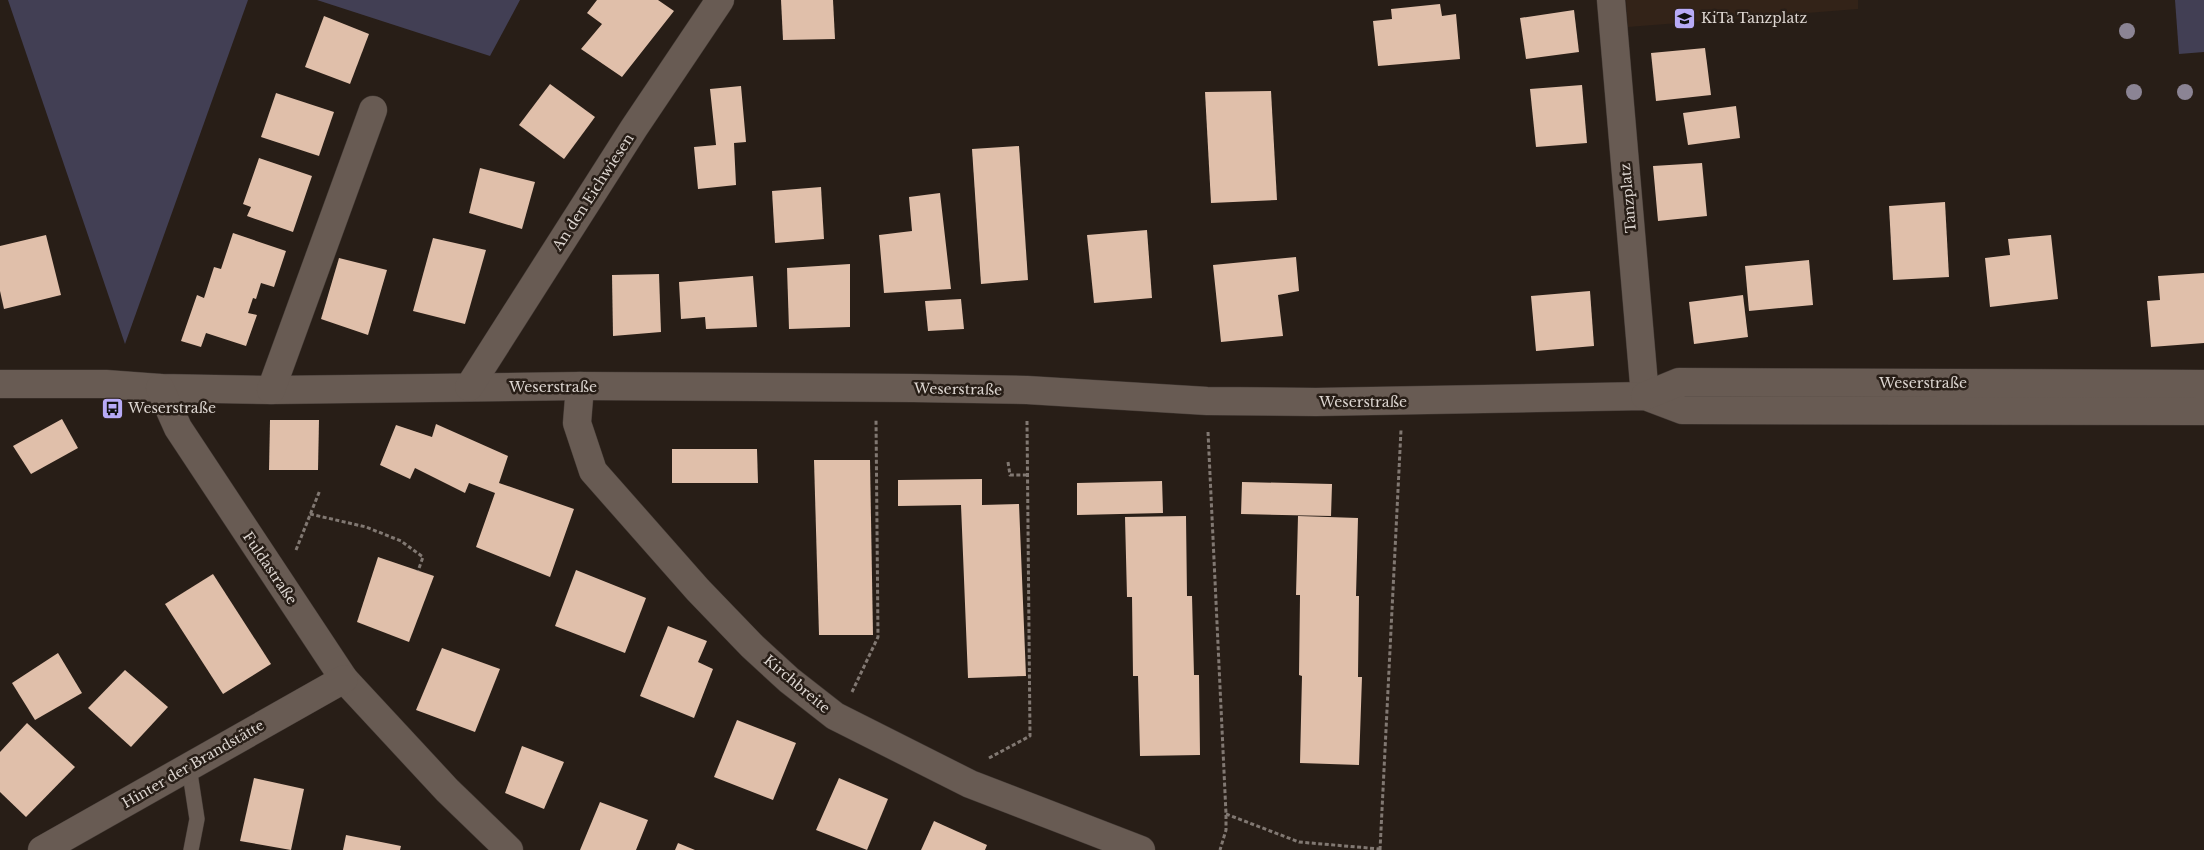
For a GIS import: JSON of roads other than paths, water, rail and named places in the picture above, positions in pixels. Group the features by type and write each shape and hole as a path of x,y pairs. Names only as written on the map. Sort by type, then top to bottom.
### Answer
{"street":[{"name":"An den Eichwiesen","path":"469,387 629,136 720,0"},
{"name":"Tanzplatz","path":"1611,0 1645,396"},
{"path":"271,390 373,110"},
{"name":"Weserstraße","path":"160,388 271,390 580,386 876,388 1027,390 1207,401 1402,402 1645,396 1679,382 2204,384"},
{"path":"0,384 106,384 160,388"},
{"name":"Kirchbreite","path":"580,386 577,423 592,471 698,590 752,646 789,680 835,716 970,784 1141,850"},
{"name":"Fuldastraße","path":"160,388 178,428 344,679 447,790 509,850"},
{"name":"Weserstraße","path":"1645,396 1682,410 2204,412"},
{"name":"Hinter der Brandstätte","path":"42,850 344,679"}],"lane":[{"path":"189,767 197,819 191,850"}],"place":[{"name":"KiTa Tanzplatz","path":"1685,18"},
{"name":"Weserstraße","path":"112,408"}]}
